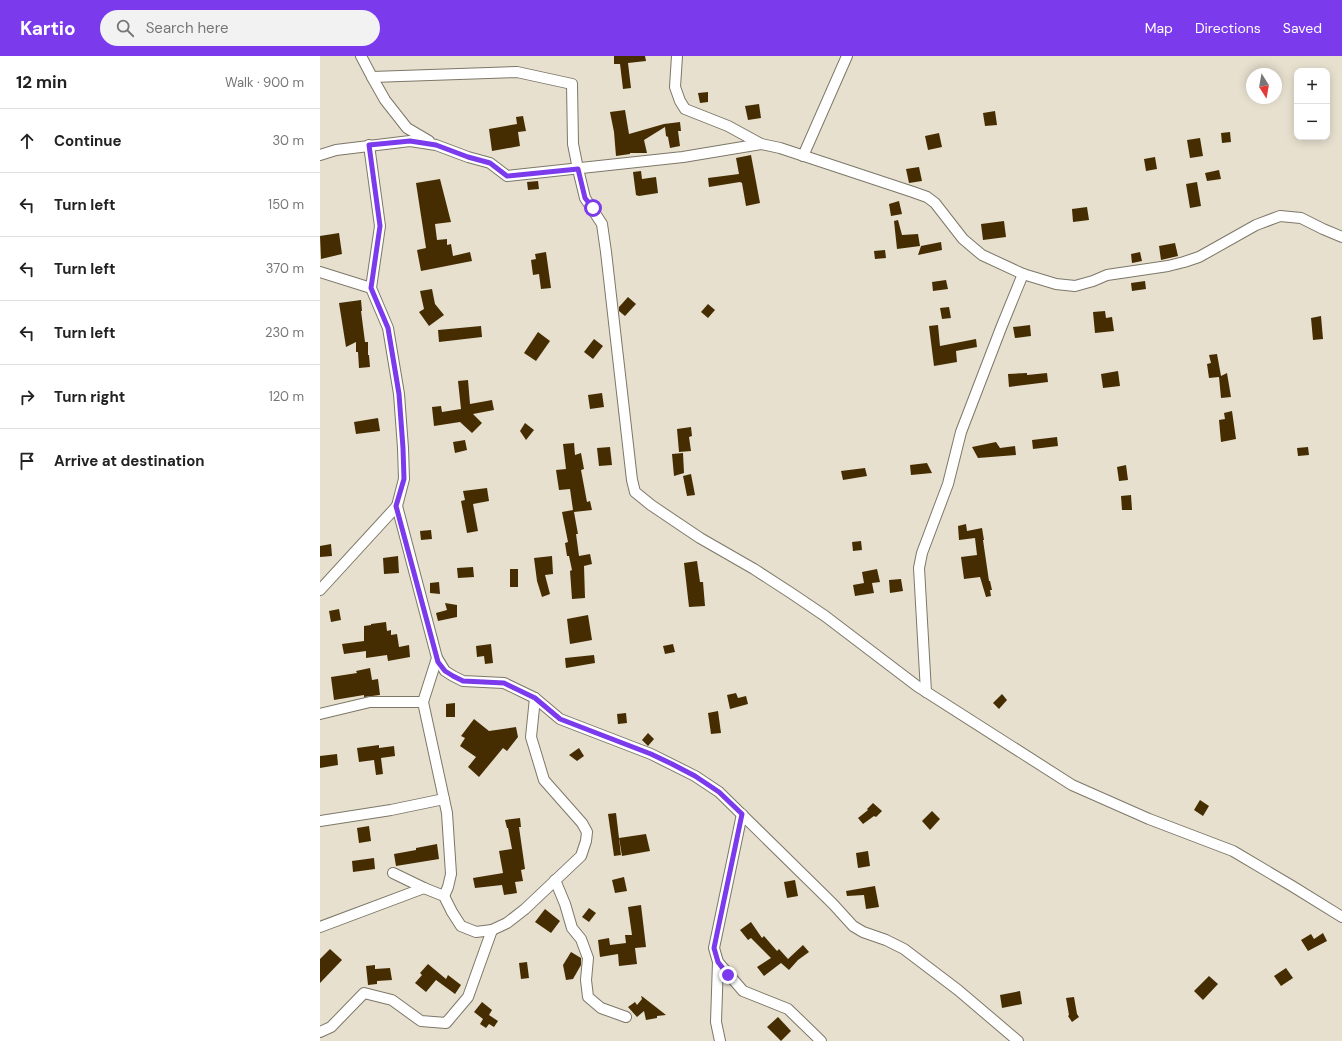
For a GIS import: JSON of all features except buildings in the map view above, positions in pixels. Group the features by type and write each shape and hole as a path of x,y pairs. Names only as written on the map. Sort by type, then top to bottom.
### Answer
{"street":[{"path":"362,56 385,100 407,128 436,145 468,157 490,163 507,176 683,157 761,144"},
{"path":"677,56 675,87 680,101 685,109 728,126 761,144 803,156 927,198 934,203 963,239 982,255 1023,274 1056,284 1075,286 1094,281 1107,275 1168,266 1199,257 1256,224 1280,216 1301,218 1323,230 1342,237"},
{"path":"803,156 846,56"},
{"path":"372,77 517,72 572,84 573,144 578,169 585,198 602,224 632,480 635,492 651,505 700,538 754,569 825,616 917,686 1072,785 1148,819 1233,850 1342,918"},
{"path":"320,151 410,141 436,145"},
{"path":"320,590 396,506 404,479 399,394 388,328 371,288 380,226 369,145"},
{"path":"320,155 336,150"},
{"path":"320,272 371,288"},
{"path":"926,692 919,568 922,553 948,484 961,432 1023,274"},
{"path":"396,506 438,662 445,671 463,681 504,683 535,698 560,719 651,754 695,776 719,792 833,904 853,926 863,932 886,940 904,949 958,990 1018,1041"},
{"path":"437,658 423,702 447,813 451,874 444,896"},
{"path":"394,874 444,896 461,926 476,932 492,930 507,923 525,909 581,856 586,841 587,832 582,823 544,780 531,737 535,698"},
{"path":"320,714 370,702 423,702"},
{"path":"320,822 444,799"},
{"path":"720,1041 716,1022 718,962 714,948 742,814"},
{"path":"556,880 572,928 581,940 588,958 586,980 588,996 601,1008 626,1017"},
{"path":"320,927 424,888"},
{"path":"320,1032 331,1027 364,993 392,1000 421,1021 446,1023 468,997 492,930"},
{"path":"718,962 743,991 788,1009 821,1041"}],"route":[{"path":"593,208 585,198 578,169 507,176 490,163 468,157 436,145 410,141 369,145 380,226 371,288 388,328 399,394 404,479 396,506 438,662 445,671 463,681 504,683 535,698 560,719 651,754 695,776 719,792 742,814 714,948 718,962 728,975"}]}
